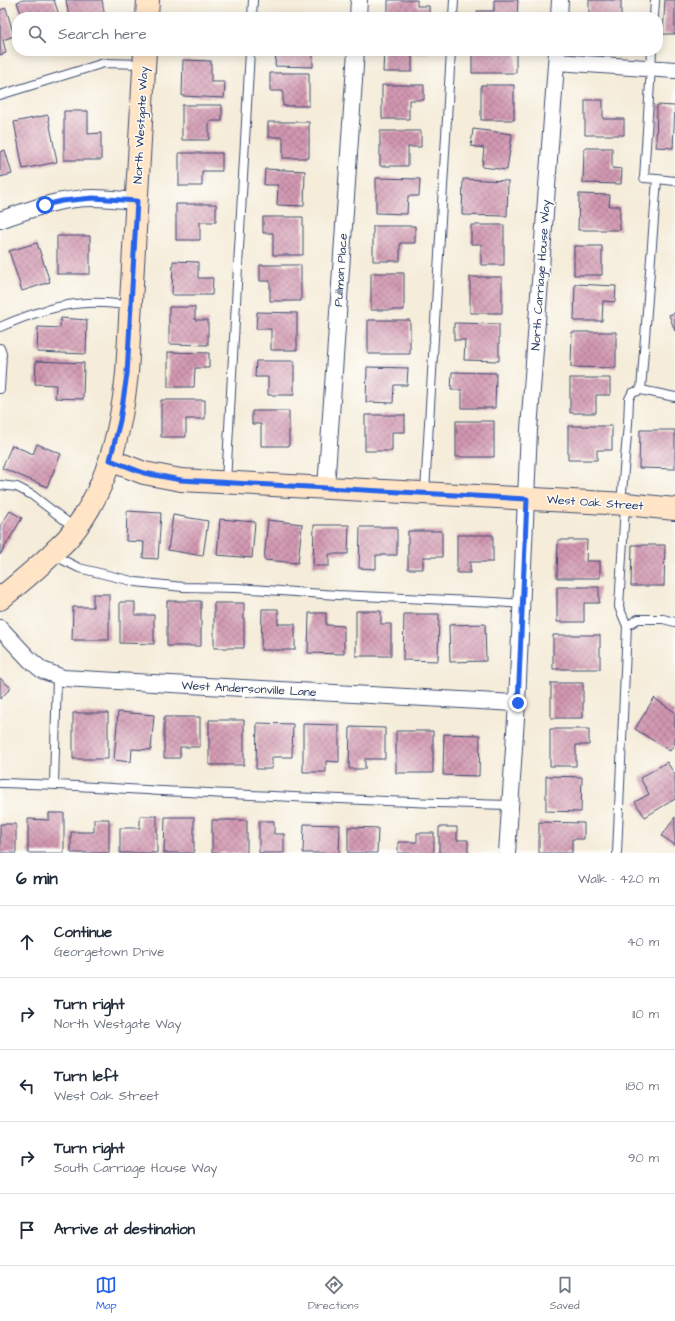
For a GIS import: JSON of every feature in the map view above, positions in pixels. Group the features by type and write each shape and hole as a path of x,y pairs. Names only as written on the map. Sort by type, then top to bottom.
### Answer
{"street":[{"path":"147,12 148,0"},
{"path":"359,12 360,0"},
{"path":"559,12 560,0"},
{"name":"Pullman Place","path":"326,488 356,56"},
{"path":"557,56 675,70"},
{"name":"North Carriage House Way","path":"507,853 518,703 529,430 557,56"},
{"name":"North Westgate Way","path":"0,600 29,576 68,538 91,507 110,460 125,397 145,58"},
{"path":"0,220 62,201 93,198 137,201"},
{"name":"West Oak Street","path":"110,460 144,473 181,480 623,504 675,509"},
{"name":"West Andersonville Lane","path":"0,628 30,660 42,670 63,678 518,703"}],"lane":[{"path":"252,12 253,0"},
{"path":"453,12 454,0"},
{"path":"654,12 655,0"},
{"path":"226,482 250,56"},
{"path":"425,493 451,56"},
{"path":"652,56 644,178 675,181"},
{"path":"0,95 104,63 145,58"},
{"path":"642,390 657,180"},
{"path":"0,327 22,318 58,308 86,303 130,305"},
{"path":"0,348 2,354 2,366 0,389"},
{"path":"617,853 627,626 619,607 629,399 632,393 642,390 675,397"},
{"path":"0,485 17,487 32,495 75,528"},
{"path":"52,554 79,568 136,582 182,587 238,588 296,593 522,604"},
{"path":"627,626 638,619 663,619 675,622"},
{"path":"54,784 57,676"},
{"path":"0,783 54,784 162,791 434,804 510,805"}],"building":[{"path":"23,0 54,0 58,12 20,12 17,2"},
{"path":"66,0 102,0 104,12 68,12"},
{"path":"388,0 417,0 417,6 429,6 429,12 388,12"},
{"path":"494,0 518,0 517,12 477,12 494,11"},
{"path":"589,0 621,0 621,12 589,12"},
{"path":"665,0 675,0 675,34 663,34"},
{"path":"6,8 12,29 12,37 3,40 6,53 0,55 0,10"},
{"path":"276,56 313,56 313,67 275,66"},
{"path":"384,56 412,56 412,72 383,72"},
{"path":"472,56 516,56 516,73 472,73"},
{"path":"183,60 211,61 211,82 225,82 224,98 182,96"},
{"path":"270,73 309,73 309,106 283,106 283,91 270,91"},
{"path":"382,85 424,85 424,100 409,100 409,119 382,119"},
{"path":"481,85 514,85 514,120 481,120"},
{"path":"585,100 603,100 603,119 624,119 624,135 585,135"},
{"path":"182,105 222,105 222,121 209,121 209,140 182,140"},
{"path":"657,105 675,106 673,148 656,147"},
{"path":"64,111 88,111 88,134 101,133 101,160 64,160"},
{"path":"48,115 57,162 23,169 14,122"},
{"path":"268,122 309,122 309,158 283,158 283,137 268,137"},
{"path":"473,129 512,134 507,170 482,167 484,148 471,146"},
{"path":"380,131 421,131 421,147 408,147 408,166 380,166"},
{"path":"584,148 612,148 612,168 622,169 621,184 583,183"},
{"path":"5,150 12,174 0,177 0,152"},
{"path":"179,153 222,153 222,171 202,171 202,186 179,186"},
{"path":"265,169 305,171 304,206 277,205 278,185 264,185"},
{"path":"376,178 420,179 419,196 408,196 407,214 376,213"},
{"path":"463,179 508,181 507,216 462,215"},
{"path":"579,194 610,195 609,206 620,206 620,230 578,230"},
{"path":"176,204 216,204 216,222 200,222 200,240 176,240"},
{"path":"263,217 303,217 303,255 273,255 273,233 263,233"},
{"path":"471,225 504,225 504,265 481,265 481,244 471,244"},
{"path":"373,226 415,226 415,243 400,243 400,261 373,261"},
{"path":"57,236 90,236 90,274 57,274"},
{"path":"37,243 50,282 22,291 9,251"},
{"path":"574,246 602,246 602,275 574,275"},
{"path":"173,261 198,262 198,278 213,278 212,295 172,295"},
{"path":"260,265 301,265 301,301 270,301 270,281 260,281"},
{"path":"371,273 404,273 404,310 371,310"},
{"path":"470,277 502,277 502,313 470,313"},
{"path":"575,284 616,286 615,302 603,301 602,321 574,321"},
{"path":"169,307 195,307 195,320 208,320 208,345 169,344"},
{"path":"257,312 297,313 297,350 271,350 271,329 256,329"},
{"path":"675,313 675,331 669,315"},
{"path":"61,318 87,320 86,354 37,352 38,327 60,328"},
{"path":"368,320 410,320 410,354 368,354"},
{"path":"454,323 499,324 499,361 464,360 465,340 454,340"},
{"path":"572,332 616,332 616,368 571,367"},
{"path":"168,352 209,353 209,368 195,368 194,387 168,387"},
{"path":"36,361 84,363 83,399 55,398 56,385 35,384"},
{"path":"256,361 294,361 294,395 268,395 268,377 255,377"},
{"path":"367,367 408,368 407,385 394,385 393,403 366,402"},
{"path":"452,372 496,373 495,408 462,408 462,390 451,390"},
{"path":"570,378 610,378 610,395 596,395 596,413 570,413"},
{"path":"161,400 205,400 205,419 186,419 186,437 161,437"},
{"path":"252,411 289,411 289,446 261,446 261,424 252,424"},
{"path":"365,415 405,415 405,432 392,432 392,451 365,451"},
{"path":"456,421 494,421 494,457 456,457"},
{"path":"568,426 612,426 612,450 597,450 597,460 568,460"},
{"path":"640,430 675,430 675,469 639,468"},
{"path":"37,444 61,454 47,487 2,468 12,445 33,454"},
{"path":"10,511 22,518 0,555 0,526"},
{"path":"127,511 161,513 158,559 143,558 144,542 126,541"},
{"path":"173,515 208,521 203,556 168,550"},
{"path":"220,519 255,522 252,558 217,555"},
{"path":"268,520 302,524 298,563 264,560"},
{"path":"314,525 349,525 348,554 329,554 329,566 313,566"},
{"path":"360,527 397,527 397,555 376,555 376,569 359,568"},
{"path":"408,531 442,531 442,557 423,557 423,569 408,569"},
{"path":"457,535 493,535 493,562 470,562 470,573 457,573"},
{"path":"558,540 587,540 586,561 600,561 600,578 557,578"},
{"path":"632,545 665,545 664,586 631,586"},
{"path":"557,587 599,587 599,603 584,603 584,622 557,622"},
{"path":"93,594 109,594 109,640 72,640 73,607 93,607"},
{"path":"167,601 201,601 201,646 167,646"},
{"path":"120,602 135,602 135,615 154,615 154,644 120,643"},
{"path":"214,603 244,603 244,648 214,648"},
{"path":"262,609 278,609 278,624 295,624 295,650 261,650"},
{"path":"356,611 381,611 381,624 391,624 391,656 356,656"},
{"path":"309,613 326,613 326,625 344,626 344,654 308,653"},
{"path":"404,614 439,614 438,661 403,660"},
{"path":"485,624 486,661 450,662 449,625"},
{"path":"553,635 600,635 600,669 553,669"},
{"path":"0,678 11,688 0,699"},
{"path":"551,683 583,683 583,718 551,718"},
{"path":"654,698 675,712 675,743 670,751 635,729"},
{"path":"118,712 154,715 151,750 132,749 131,762 114,760"},
{"path":"73,713 108,713 108,759 73,759"},
{"path":"164,717 200,717 200,747 180,747 180,758 164,758"},
{"path":"209,720 244,720 244,765 209,765"},
{"path":"257,723 293,724 292,757 272,757 272,769 256,769"},
{"path":"303,724 339,725 339,762 326,761 326,772 303,772"},
{"path":"350,727 385,728 385,759 365,759 365,769 349,769"},
{"path":"550,729 589,729 589,745 576,745 576,766 550,766"},
{"path":"396,731 433,731 433,773 396,773"},
{"path":"444,734 480,735 479,776 443,775"},
{"path":"667,762 675,775 675,799 645,817 635,802 649,794 640,778"},
{"path":"546,776 582,777 581,812 546,811"},
{"path":"49,813 64,813 64,853 28,853 28,819 49,820"},
{"path":"140,816 157,816 157,853 120,853 120,828 140,828"},
{"path":"165,817 194,817 194,853 164,853"},
{"path":"675,817 675,845 662,836"},
{"path":"94,819 109,819 109,853 71,853 71,832 94,832"},
{"path":"212,820 247,820 247,853 212,853"},
{"path":"259,821 274,821 274,834 284,834 284,853 259,853"},
{"path":"539,822 584,823 584,839 572,839 572,853 539,853"},
{"path":"0,824 16,824 16,853 0,853"},
{"path":"304,824 340,825 339,853 303,853"},
{"path":"348,827 378,828 377,853 348,853"},
{"path":"439,827 457,827 457,840 468,840 468,853 439,853"},
{"path":"417,833 434,833 434,853 398,853 398,842 417,842"}],"route":[{"path":"45,205 62,201 93,198 137,201 125,397 115,445 110,460 144,473 181,480 527,499 518,703"}]}
